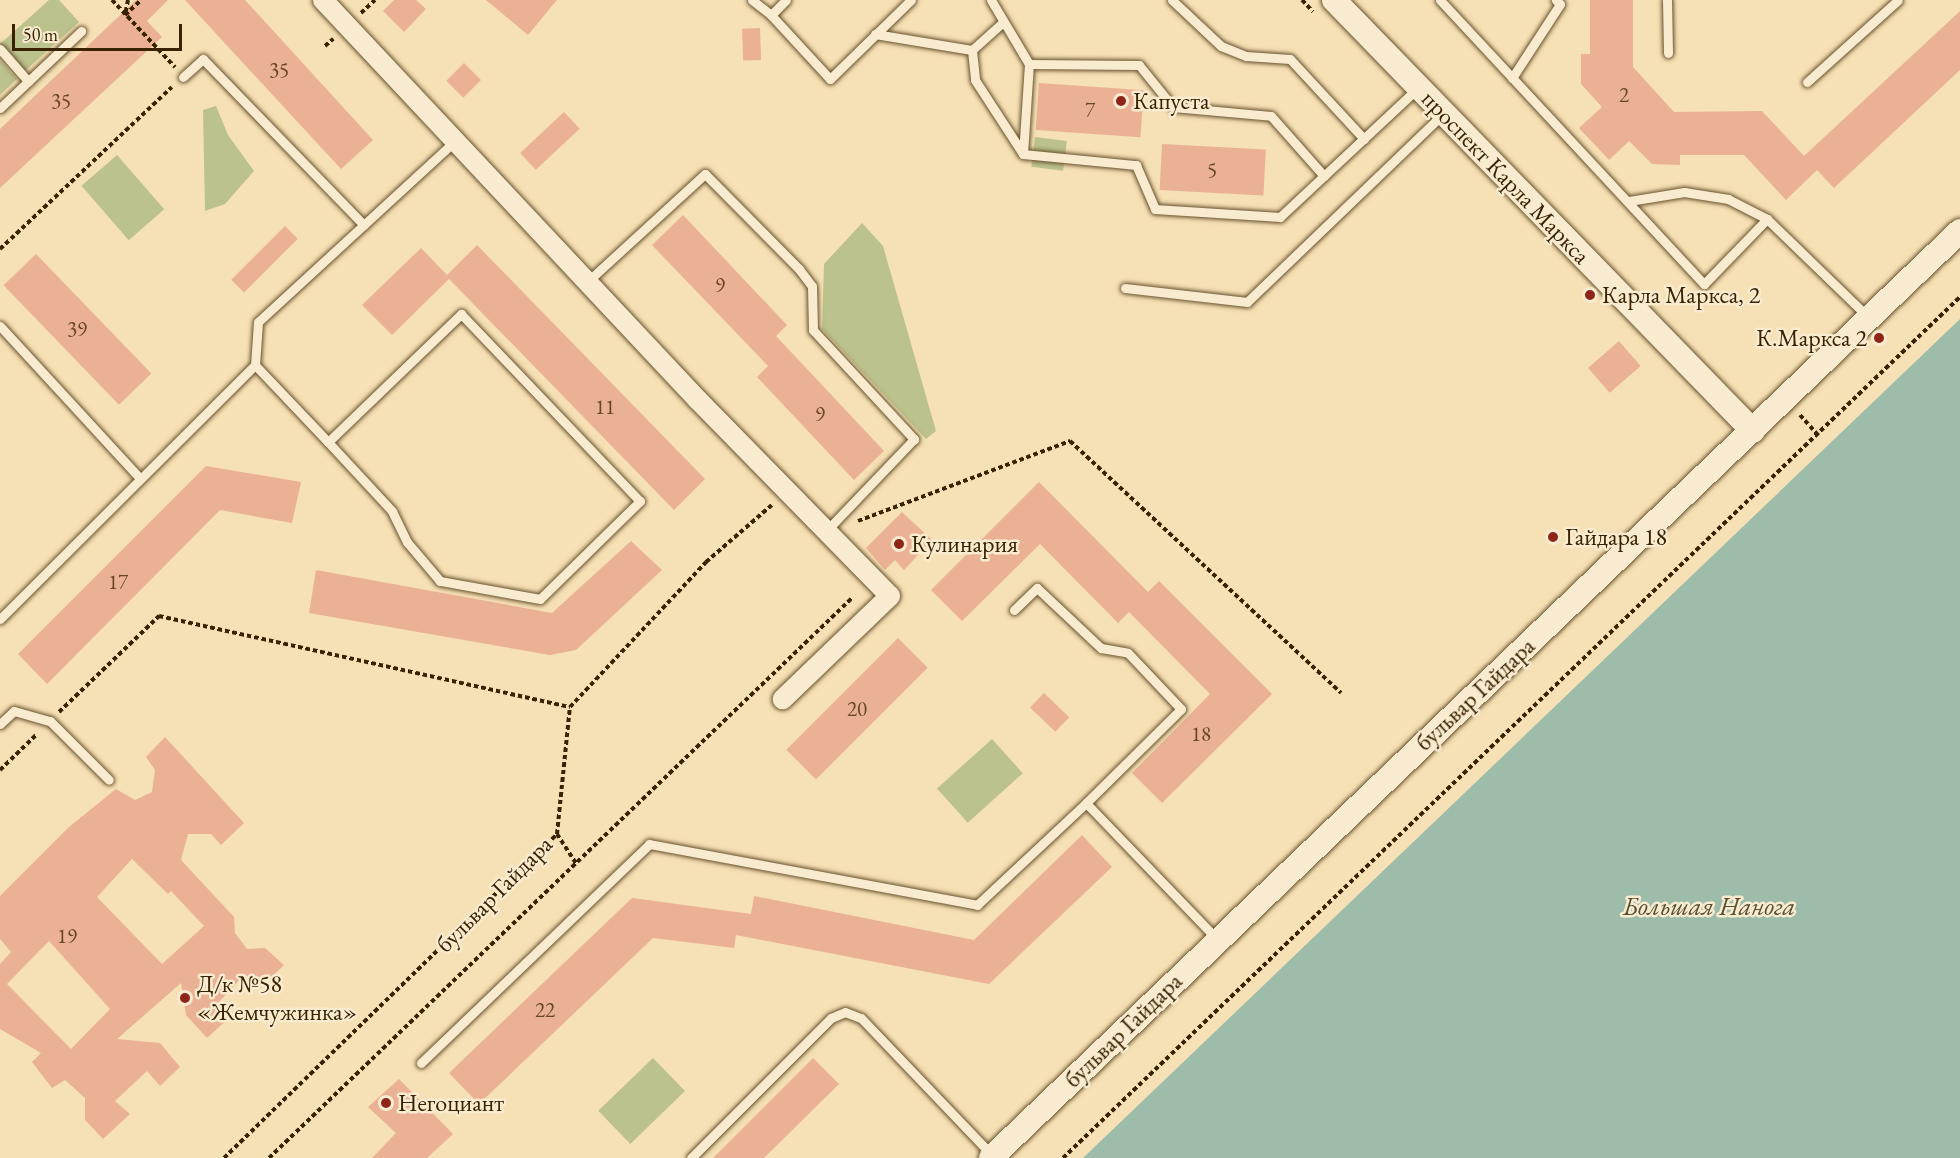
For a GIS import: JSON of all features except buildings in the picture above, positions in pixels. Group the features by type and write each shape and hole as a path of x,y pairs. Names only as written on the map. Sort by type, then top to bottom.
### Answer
{"street":[{"path":"323,0 586,282 890,596 783,699"},
{"name":"проспект Карла Маркса","path":"1334,0 1753,431"},
{"name":"бульвар Гайдара","path":"992,1157 1217,939 1753,431 1960,231"}],"lane":[{"path":"752,0 771,15 830,79 911,0"},
{"path":"771,15 786,0"},
{"path":"991,0 1002,23 1029,64 1023,154"},
{"path":"1172,0 1221,46 1246,56 1290,59 1364,139"},
{"path":"1440,0 1704,284 1767,219"},
{"path":"1512,78 1560,4 1556,0"},
{"path":"1667,0 1668,53"},
{"path":"1807,82 1898,0"},
{"path":"972,50 1002,23"},
{"path":"0,108 81,32"},
{"path":"875,34 972,50"},
{"path":"0,49 28,81"},
{"path":"972,50 975,80 1023,154"},
{"path":"183,77 203,59 364,225"},
{"path":"1029,64 1140,65 1173,107 1271,116 1324,176"},
{"path":"1023,154 1136,165 1155,209 1280,217 1419,87"},
{"path":"1125,288 1246,302 1444,113"},
{"path":"0,619 255,365 258,322 454,142"},
{"path":"586,282 705,174 799,269 812,286 813,330 914,439 827,530"},
{"path":"1629,201 1684,192 1728,199 1767,219 1870,319"},
{"path":"255,365 392,511 407,542 440,581 540,599 640,501 461,314 328,442"},
{"path":"0,326 140,478"},
{"path":"421,1063 649,844 977,905 1086,803 1181,709 1128,653 1101,648 1036,588 1014,610"},
{"path":"0,724 14,711 50,721 109,780"},
{"path":"1086,803 1217,939"},
{"path":"691,1158 831,1018 845,1012 861,1018 992,1157"}],"path":[{"path":"0,249 183,77 112,0"},
{"path":"125,15 128,0"},
{"path":"125,15 141,0"},
{"path":"1063,1158 1819,436 1960,297"},
{"path":"1797,412 1819,436"},
{"path":"827,530 1070,441 1341,693"},
{"path":"0,770 159,616 570,707 706,562 786,490"},
{"path":"269,1158 853,597"},
{"name":"бульвар Гайдара","path":"224,1158 556,834 570,707"},
{"path":"556,834 576,863"}],"green space":[{"path":"49,0 59,0 79,22 25,71 0,44"},
{"path":"0,60 17,79 0,95"},
{"path":"216,106 228,135 254,171 225,204 205,211 203,110"},
{"path":"1035,137 1067,141 1063,171 1031,167"},
{"path":"117,155 164,209 129,240 82,186"},
{"path":"862,223 883,246 936,431 926,439 822,329 824,264"},
{"path":"992,739 1023,773 968,823 937,789"},
{"path":"653,1058 685,1091 630,1144 598,1111"}],"water":[{"name":"Большая Нанога","path":"1960,319 1960,1158 1083,1158"}],"place":[{"name":"Капуста","path":"1121,101"},
{"name":"Карла Маркса, 2","path":"1590,295"},
{"name":"К.Маркса 2","path":"1879,338"},
{"name":"Гайдара 18","path":"1553,537"},
{"name":"Кулинария","path":"899,544"},
{"name":"Д/к №58 «Жемчужинка»","path":"185,998"},
{"name":"Негоциант","path":"386,1103"}]}
